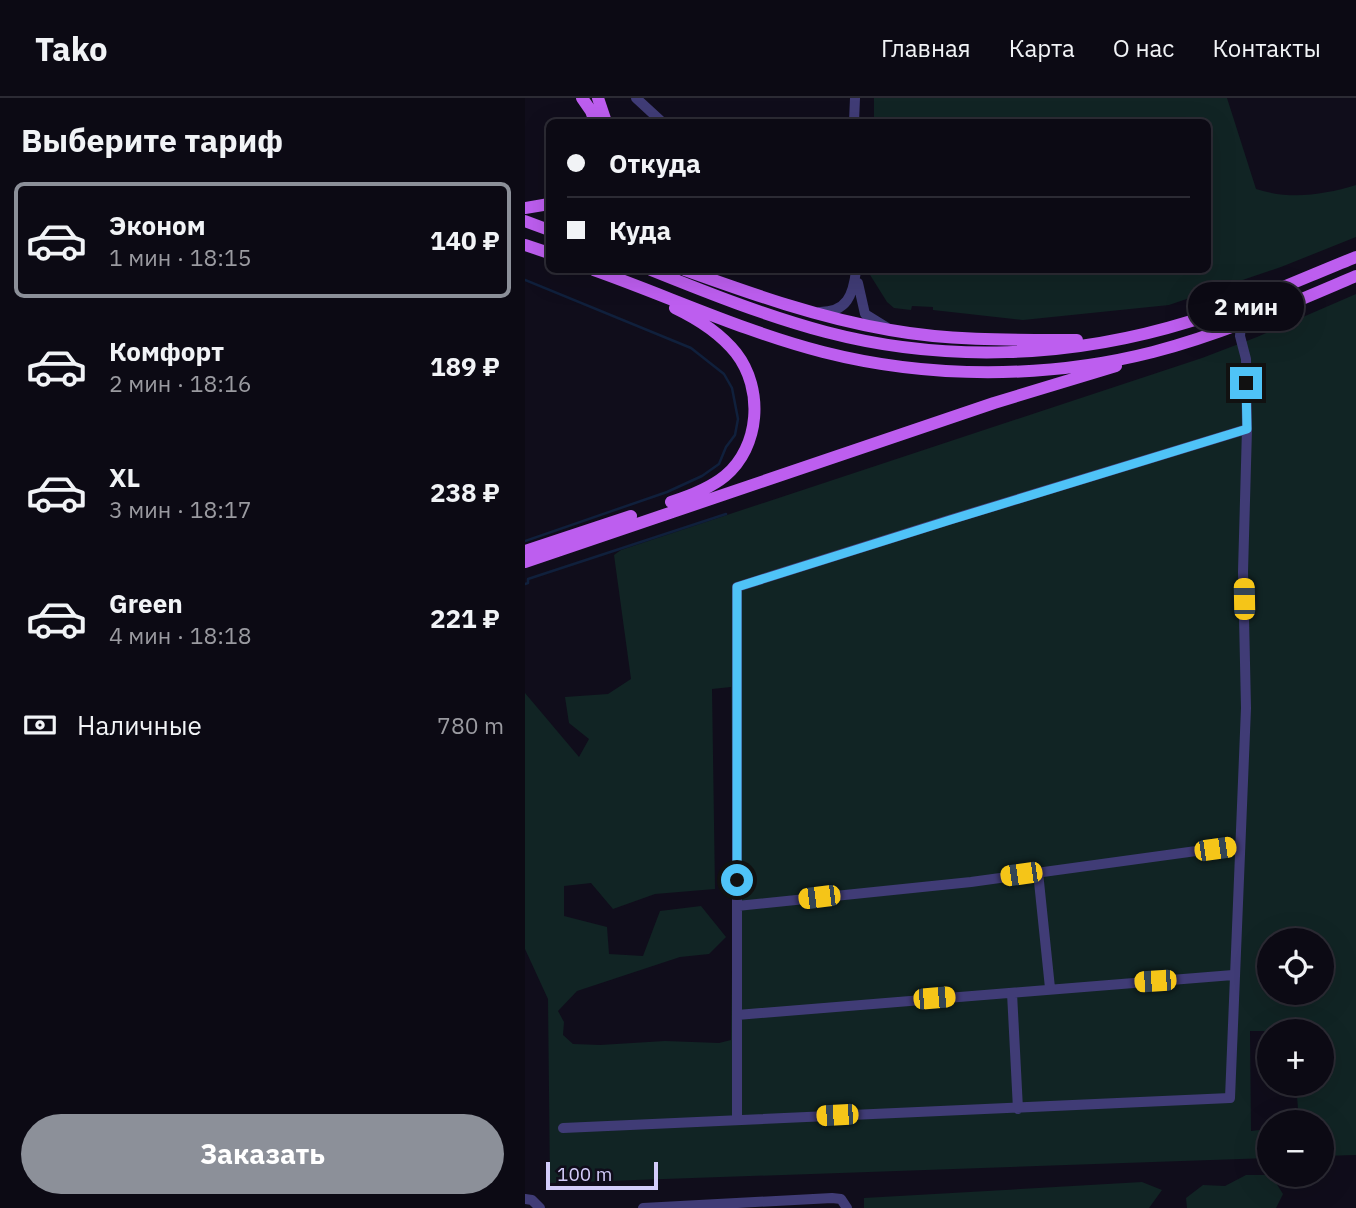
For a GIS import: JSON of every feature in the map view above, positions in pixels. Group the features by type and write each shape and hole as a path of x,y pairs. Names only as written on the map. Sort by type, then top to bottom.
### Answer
{"main road":[{"path":"582,98 594,119"},
{"path":"598,98 605,119"},
{"path":"525,208 546,204"},
{"path":"525,220 546,224"},
{"path":"525,220 546,229"},
{"path":"525,245 546,252"},
{"path":"659,273 787,321 829,333 925,350 1016,352 1106,342 1191,321 1356,257"},
{"path":"603,273 776,338 824,352 911,368 973,372 1018,371 1074,367 1156,351"},
{"path":"693,273 804,310 892,330 962,338 1030,340 1083,340 1143,334"},
{"path":"711,273 750,293"},
{"path":"525,562 994,403 1092,374 1241,324 1356,276"},
{"path":"525,551 710,487 727,475 746,449 753,429 753,394 748,375 738,356 715,331 616,277"}],"street":[{"path":"636,98 659,119"},
{"path":"854,119 855,98"},
{"path":"804,310 821,312 840,309 854,291 856,273"},
{"path":"857,273 865,314 892,330"},
{"path":"563,1128 1230,1098 1246,708 1243,572 1247,429 1246,359 1240,336 1241,324"},
{"path":"737,1120 737,587 1247,429"},
{"path":"737,906 971,882 1240,845"},
{"path":"1038,872 1050,988"},
{"path":"737,1015 1233,975"},
{"path":"1012,993 1018,1109"},
{"path":"643,1208 832,1198 841,1199 847,1208"},
{"path":"525,1199 536,1202 540,1208"}],"green space":[{"path":"874,98 1227,98 1256,189 1306,195 1356,185 1356,237 1281,267 1169,305 1023,320 933,310 933,307 912,306 911,310 894,308 887,302 869,273 1211,273 1211,119 874,119"},
{"path":"1356,294 1356,1155 1334,1156 1334,1110 1298,1110 1297,1096 1334,1096 1334,1019 1257,1019 1257,1031 1250,1031 1251,1131 1257,1130 1257,1158 550,1183 548,999 525,949 525,693 579,757 589,739 569,723 565,697 608,694 631,679 614,555 621,550 1202,358","holes":["731,687 731,1040 719,1043 665,1041 600,1045 573,1044 563,1035 564,1022 558,1011 577,991 680,957 709,954 726,937 701,906 660,911 643,956 609,954 607,927 564,916 564,886 591,883 613,909 655,894 715,889 712,689"]},
{"path":"1246,1175 1257,1175 1257,1187 1279,1187 1283,1194 1276,1208 1187,1208 1186,1198 1203,1185 1225,1186"},
{"path":"1142,1182 1162,1190 1149,1208 864,1208 864,1198"}],"waterway":[{"path":"525,280 691,348 724,374 732,388 738,419 735,435 719,464 702,476 667,492 525,541"},
{"path":"525,584 528,579 726,514"}],"route":[{"path":"737,880 737,587 1247,429 1246,383"}]}
